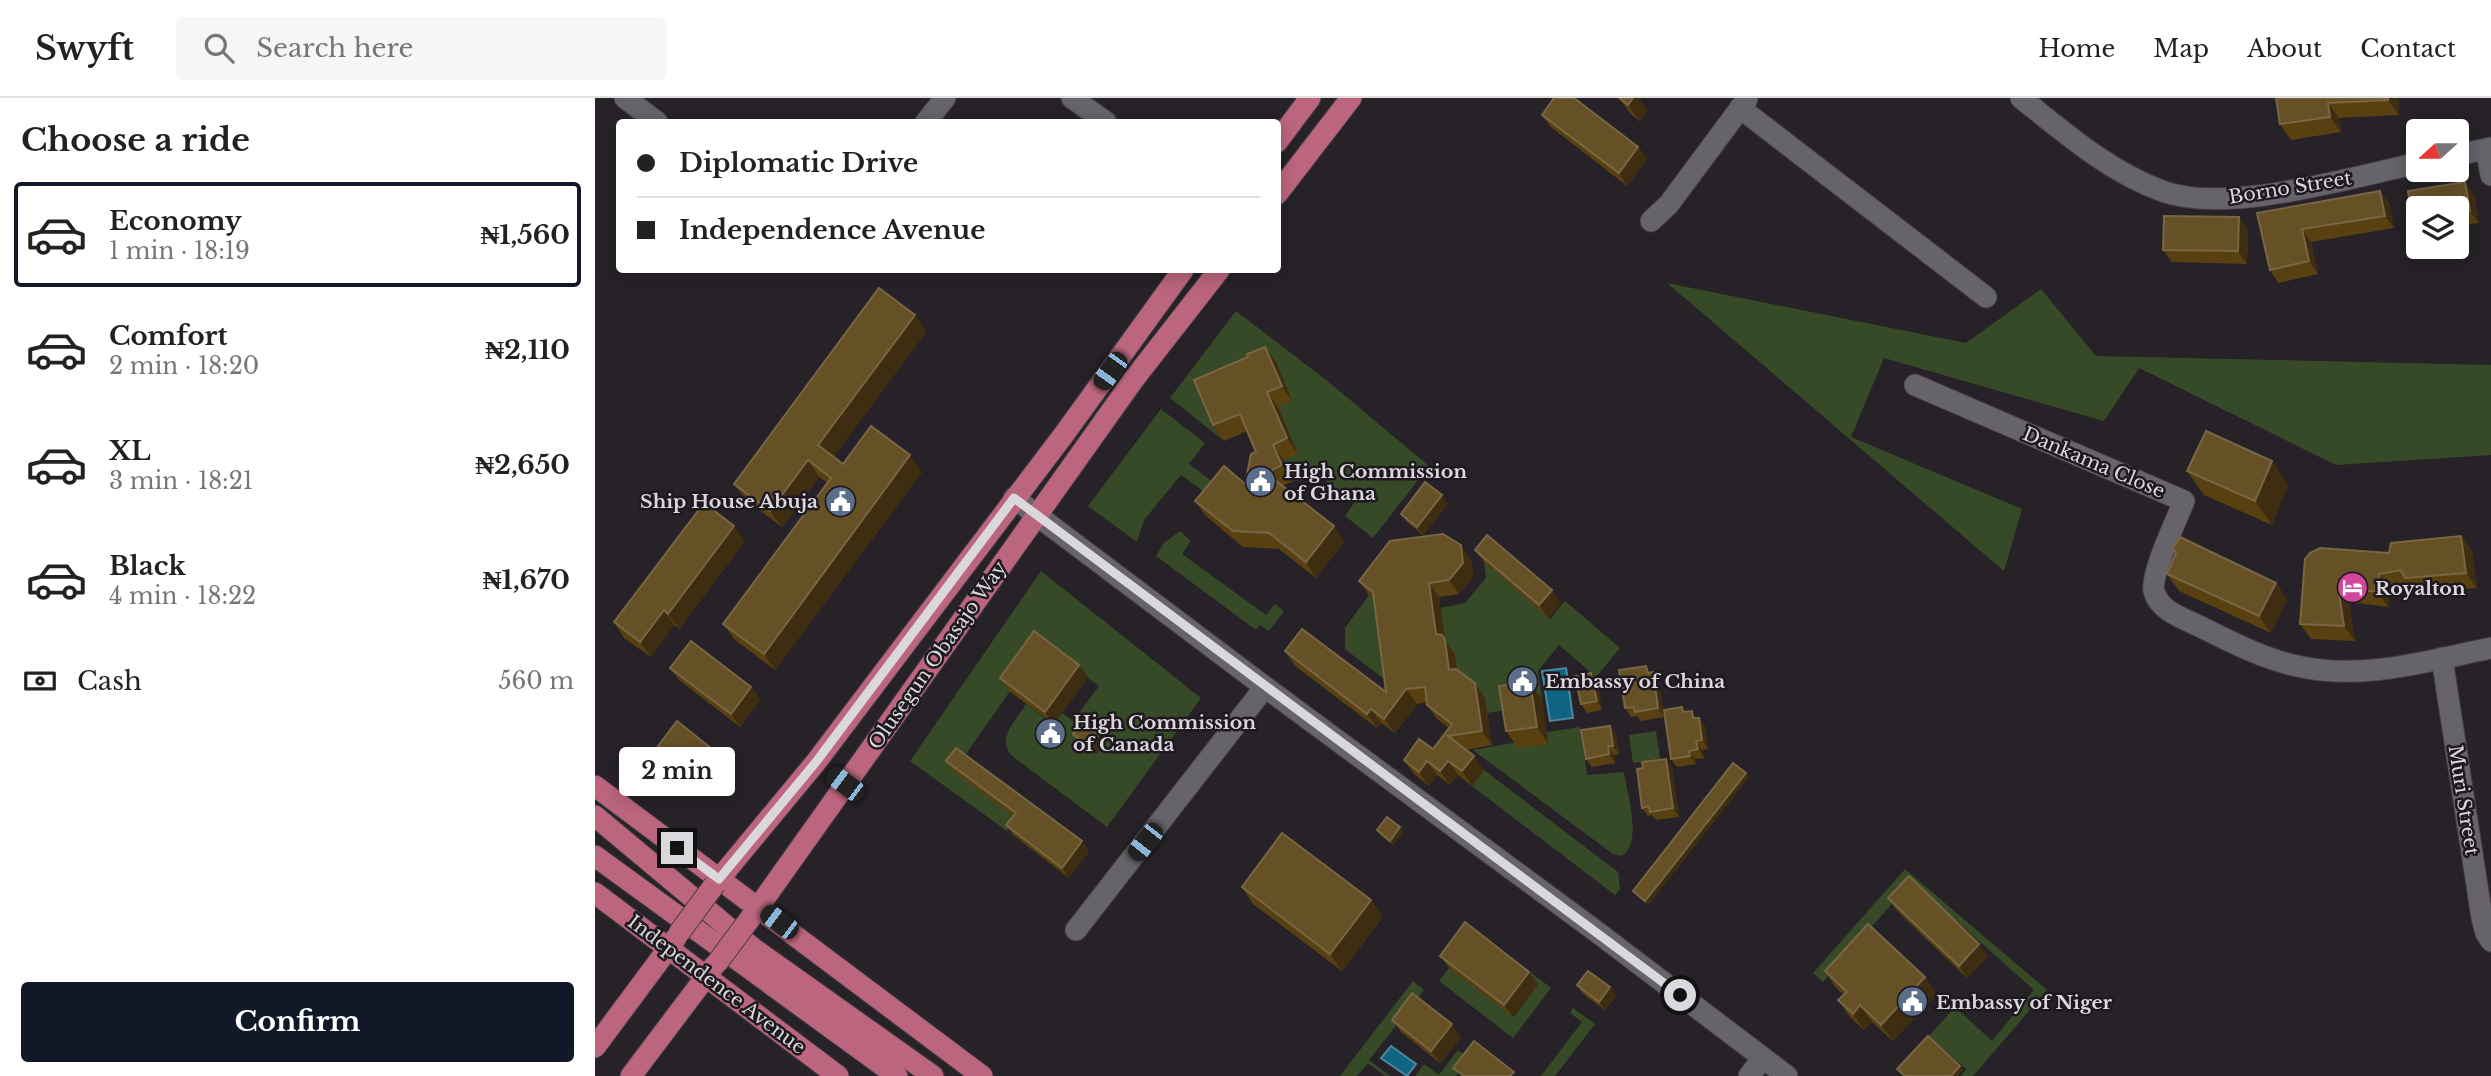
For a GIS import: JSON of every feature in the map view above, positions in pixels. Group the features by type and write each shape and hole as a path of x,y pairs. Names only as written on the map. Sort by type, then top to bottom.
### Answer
{"main road":[{"path":"1281,137 1310,98"},
{"path":"1281,189 1351,98"},
{"name":"Olusegun Obasajo Way","path":"595,1047 717,881 816,762 1181,273"},
{"name":"Olusegun Obasajo Way","path":"631,1076 755,911 1037,515 1217,273"},
{"path":"1155,309 1175,327"},
{"path":"816,762 845,784"},
{"path":"595,786 755,911 982,1076"},
{"path":"595,816 754,949 933,1076"},
{"name":"Independence Avenue","path":"595,856 897,1076"},
{"name":"Independence Avenue","path":"595,893 674,940 838,1076"}],"street":[{"path":"625,98 653,119"},
{"path":"928,119 946,98"},
{"path":"1072,98 1101,119"},
{"name":"Borno Street","path":"2021,98 2095,156 2133,178 2165,192 2202,198 2237,199 2406,166"},
{"path":"1651,221 1669,204 1744,103 1986,297"},
{"path":"2469,152 2489,148 2491,175"},
{"name":"Dankama Close","path":"1915,386 2185,501 2152,581 2157,600 2172,612 2241,646 2297,666 2338,672 2372,671 2442,658"},
{"path":"1014,498 1787,1076"},
{"path":"2442,658 2491,648"},
{"name":"Muri Street","path":"2442,658 2482,918 2491,941"},
{"path":"1076,930 1265,687"},
{"path":"1749,1076 1763,1058"}],"green space":[{"path":"1667,283 1966,343 2041,289 2096,356 2491,365 2491,455 2336,465 2139,368 2104,421 1884,358 1851,437 2022,509 2004,571"},
{"path":"1236,311 1330,383 1429,466 1373,538 1345,516 1354,503 1311,470 1301,481 1293,481 1284,460 1298,453 1205,396 1224,441 1170,398"},
{"path":"1161,409 1205,443 1189,464 1226,492 1218,502 1181,475 1144,520 1137,542 1088,506"},
{"path":"1180,531 1191,541 1182,554 1266,615 1275,604 1284,611 1269,631 1260,625 1256,630 1156,556 1164,543"},
{"path":"1484,562 1550,619 1565,601 1620,648 1596,677 1559,645 1538,671 1542,699 1512,709 1487,713 1459,684 1446,648 1440,608 1465,603 1486,578"},
{"path":"1041,571 1201,698 1107,827 1012,756 1008,749 1006,743 1009,730 1026,704 1053,724 1062,713 1073,721 1099,686 1043,644 963,758 1026,805 1007,831 910,761"},
{"path":"1369,595 1383,606 1394,687 1345,649 1345,628"},
{"path":"1580,727 1587,775 1624,772 1633,829 1628,850 1622,856 1613,854 1473,750 1517,742 1548,744 1547,732"},
{"path":"1656,731 1660,759 1633,763 1629,735"},
{"path":"1484,770 1618,872 1620,889 1615,895 1472,786"},
{"path":"1905,869 2047,990 1973,1076 1961,1076 1966,1069 1929,1036 1955,1007 1992,1041 2034,990 1912,881 1823,982 1813,973"},
{"path":"1477,931 1551,988 1513,1038 1439,981 1449,968 1514,1017 1538,984"},
{"path":"1413,981 1424,990 1369,1060 1390,1076 1385,1076 1368,1063 1357,1076 1340,1076"},
{"path":"1573,1008 1595,1024 1555,1076 1541,1076 1582,1022 1570,1013"},
{"path":"1458,1050 1470,1058 1456,1076 1415,1076 1424,1064 1439,1075"}],"water":[{"path":"1566,668 1573,718 1550,721 1542,671"},
{"path":"1391,1046 1416,1064 1407,1076 1381,1058"}],"building":[{"path":"1554,98 1574,98 1638,147 1619,173 1542,115"},
{"path":"1619,98 1633,98 1628,105"},
{"path":"2276,98 2388,100 2328,103 2330,117 2280,124"},
{"path":"2465,182 2467,196 2409,196 2408,191"},
{"path":"2380,191 2385,216 2302,229 2309,261 2270,270 2257,213"},
{"path":"2164,216 2239,217 2238,251 2163,250"},
{"path":"879,288 915,315 818,445 843,464 871,426 910,455 764,654 723,624 831,478 808,460 770,511 734,484"},
{"path":"1265,347 1282,386 1267,392 1287,438 1273,445 1282,465 1266,473 1334,526 1306,562 1269,533 1233,531 1195,501 1224,466 1245,484 1251,454 1256,452 1240,414 1213,425 1194,380"},
{"path":"2206,431 2272,461 2255,501 2187,471"},
{"path":"1425,482 1442,495 1417,527 1401,514"},
{"path":"704,503 734,526 668,614 664,610 640,642 614,622"},
{"path":"1443,534 1461,545 1463,563 1449,580 1429,583 1436,634 1442,635 1445,640 1449,670 1456,669 1475,683 1482,731 1448,736 1474,756 1462,771 1448,761 1440,771 1427,761 1419,772 1404,760 1419,739 1433,749 1452,724 1427,705 1425,687 1406,689 1384,719 1371,709 1367,714 1285,651 1302,629 1386,692 1373,592 1359,581 1390,541"},
{"path":"1487,535 1552,590 1539,605 1475,550"},
{"path":"2461,536 2466,573 2405,578 2401,570 2379,574 2378,592 2338,587 2344,626 2300,624 2305,559 2310,553 2320,548 2389,553 2391,543"},
{"path":"2180,537 2276,583 2259,616 2167,574 2176,553 2173,548"},
{"path":"1034,631 1079,665 1045,712 1000,678"},
{"path":"691,641 751,687 731,714 670,668"},
{"path":"1646,666 1648,673 1653,672 1658,708 1635,712 1634,707 1625,708 1619,670"},
{"path":"1591,673 1597,701 1581,704 1575,676"},
{"path":"1530,682 1537,727 1506,731 1499,686"},
{"path":"1682,707 1683,712 1692,711 1693,718 1699,718 1702,740 1696,741 1698,749 1689,751 1690,756 1671,759 1664,710"},
{"path":"1085,718 1102,730 1090,747 1073,734"},
{"path":"677,721 712,749 693,774 658,746"},
{"path":"1610,726 1613,746 1608,746 1609,754 1586,759 1581,730"},
{"path":"956,748 1082,841 1062,868 1006,825 1016,813 946,761"},
{"path":"1666,759 1673,808 1650,812 1649,806 1642,808 1637,769 1643,768 1642,762"},
{"path":"1733,763 1746,773 1645,901 1633,891"},
{"path":"1387,817 1400,827 1390,841 1377,830"},
{"path":"1282,833 1371,900 1330,954 1242,887"},
{"path":"1909,876 1979,944 1959,966 1888,898"},
{"path":"1465,922 1529,972 1504,1005 1440,956"},
{"path":"1868,924 1925,977 1881,1025 1860,1005 1853,1014 1838,1000 1847,992 1825,971"},
{"path":"1588,971 1610,987 1599,1002 1577,985"},
{"path":"1412,993 1452,1024 1431,1051 1392,1020"},
{"path":"1928,1036 1960,1066 1951,1076 1905,1076 1897,1069"},
{"path":"1474,1041 1514,1072 1510,1076 1464,1076 1453,1068"}],"place":[{"name":"High Commission of Ghana","path":"1261,482"},
{"name":"Ship House Abuja","path":"841,501"},
{"name":"Royalton","path":"2352,588"},
{"name":"Embassy of China","path":"1522,681"},
{"name":"High Commission of Canada","path":"1050,733"},
{"name":"Embassy of Niger","path":"1913,1002"}],"route":[{"path":"677,848 719,879 816,762 1014,498 1680,995"}]}
